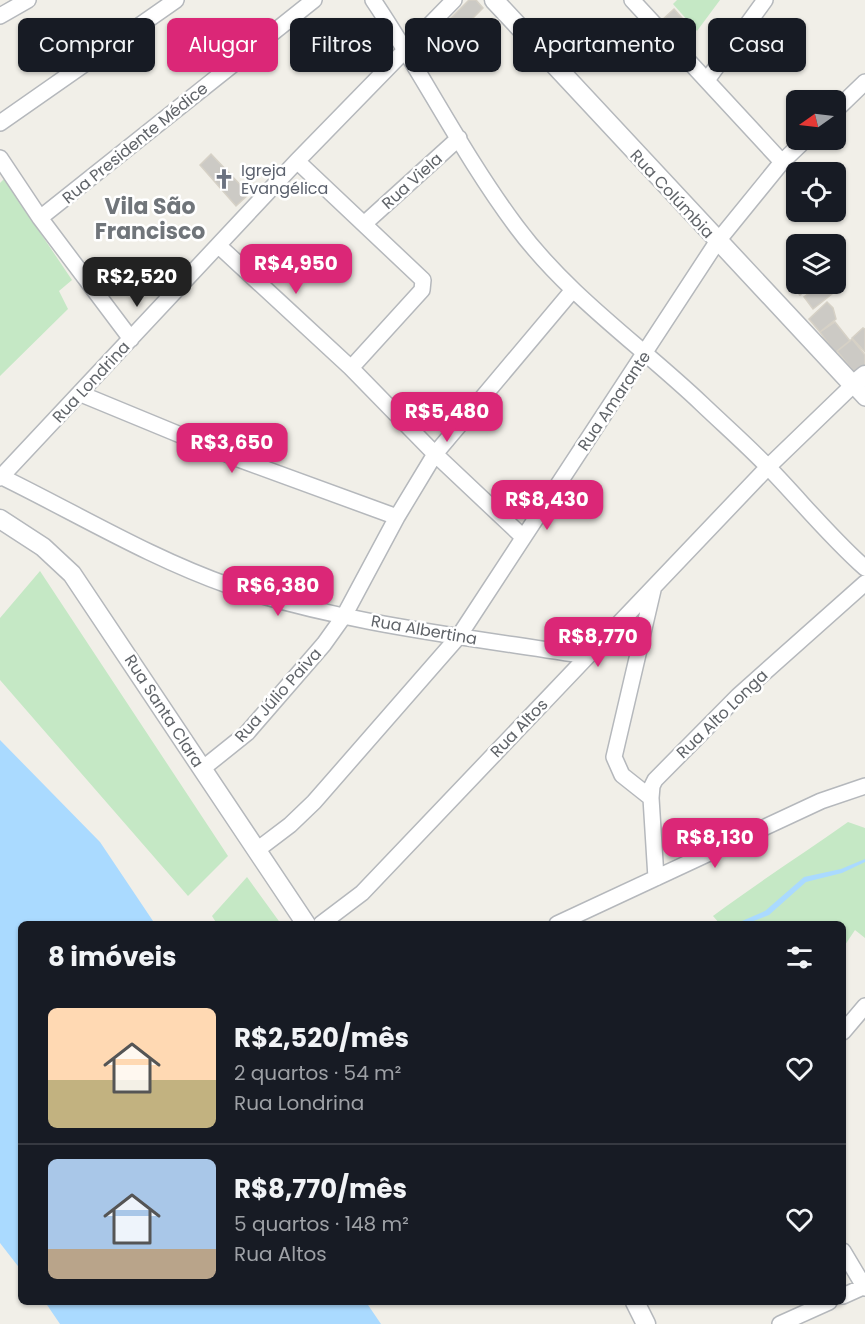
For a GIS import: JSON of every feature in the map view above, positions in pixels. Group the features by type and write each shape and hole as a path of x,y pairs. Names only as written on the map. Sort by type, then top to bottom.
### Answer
{"street":[{"path":"0,16 28,0"},
{"path":"0,123 176,0"},
{"name":"Rua Presidente Médice","path":"40,218 314,0"},
{"path":"373,0 405,48"},
{"name":"Rua Londrina","path":"436,18 454,0"},
{"name":"Rua Colúmbia","path":"494,0 717,242 861,386"},
{"path":"632,0 782,162"},
{"path":"707,80 765,0"},
{"name":"Rua Londrina","path":"0,477 81,394 297,161 405,50"},
{"path":"420,72 517,228 572,291 645,354 768,467 828,534 865,568"},
{"path":"846,100 865,82"},
{"name":"Rua Viela","path":"364,224 459,138"},
{"name":"Rua Amarante","path":"256,850 290,825 314,802 459,636 717,242 782,162 795,150"},
{"path":"0,158 40,218 131,339"},
{"path":"297,161 422,278 424,284 422,290 351,368"},
{"path":"219,246 351,368 435,454 523,537"},
{"name":"Rua Júlio Paiva","path":"202,769 254,726 344,616 397,517 435,454 572,291"},
{"name":"Rua Altos","path":"325,921 362,893 768,467 861,386"},
{"path":"81,394 241,460 397,517"},
{"name":"Rua Albertina","path":"0,477 192,572 265,597 344,616 587,656"},
{"name":"Rua Santa Clara","path":"0,519 43,547 72,574 304,921"},
{"name":"Rua Alto Longa","path":"656,878 651,798 652,786 661,773 738,696 865,583"},
{"path":"651,798 622,775 614,757 653,590"},
{"path":"563,921 821,801 865,786"},
{"path":"846,1028 865,1006"},
{"path":"846,1256 865,1287 846,1295"},
{"path":"636,1305 646,1324"},
{"path":"780,1324 822,1305"}],"green space":[{"path":"677,0 720,0 697,31 696,18 685,18 673,4"},
{"path":"4,179 72,280 59,291 68,309 0,376 0,183"},
{"path":"40,571 228,856 188,896 0,680 0,618"},
{"path":"848,822 865,828 865,938 855,930 846,944 846,921 717,921 713,916"},
{"path":"247,877 279,921 215,921 212,916"}],"water":[{"path":"0,740 100,842 153,921 18,921 18,1266 0,1243"},
{"path":"865,859 865,862 842,873 806,882 769,915 754,921 742,921 765,911 804,877 841,869"},
{"path":"47,1305 368,1305 381,1324 60,1324"}],"building":[{"path":"469,0 476,0 483,8 473,18 451,18"},
{"path":"674,9 682,18 664,18"},
{"name":"Igreja Evangélica","path":"211,154 249,194 236,206 200,165"},
{"path":"808,294 832,294 813,309 804,297"},
{"path":"827,302 833,308 836,319 820,332 809,319"},
{"path":"835,322 850,341 835,353 820,332"},
{"path":"863,328 865,329 865,352 852,338"},
{"path":"852,339 865,355 865,365 855,373 837,351"}],"place":[{"name":"Igreja Evangélica","path":"224,179"}],"district":[{"name":"Vila São Francisco","path":"150,218"}]}
